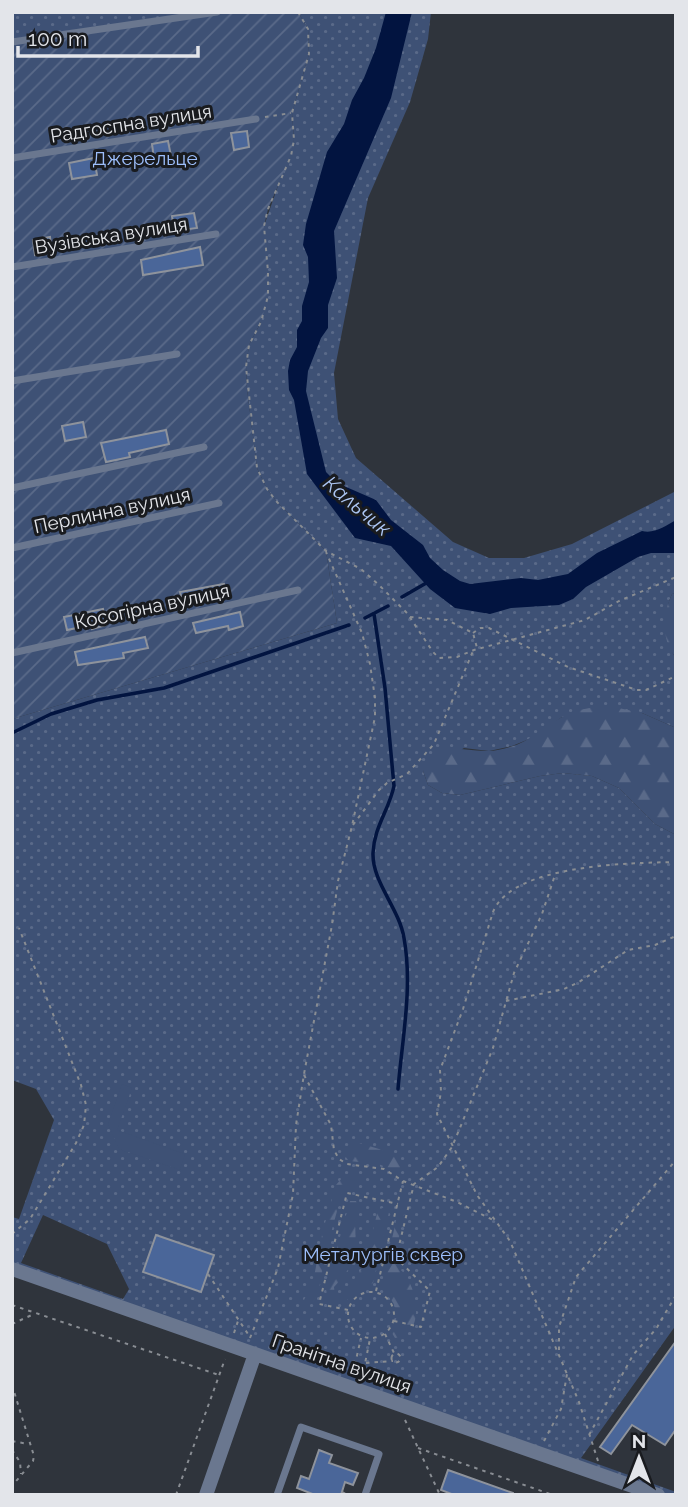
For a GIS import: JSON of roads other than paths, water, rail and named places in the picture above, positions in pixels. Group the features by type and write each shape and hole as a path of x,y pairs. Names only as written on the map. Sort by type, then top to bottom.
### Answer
{"street":[{"name":"Гранітна вулиця","path":"12,1269 658,1495"},
{"path":"206,1495 255,1354"}],"lane":[{"path":"12,42 218,12"},
{"name":"Радгоспна вулиця","path":"12,158 256,119"},
{"name":"Вузівська вулиця","path":"12,267 216,233"},
{"path":"12,381 177,354"},
{"path":"12,488 204,447"},
{"name":"Перлинна вулиця","path":"12,548 219,503"},
{"name":"Косогірна вулиця","path":"12,653 298,590"},
{"path":"278,1495 301,1427 379,1454 365,1495"}],"water":[{"name":"Кальчик","path":"386,12 412,12 391,98 334,231 337,278 328,305 328,328 321,338 308,371 306,391 326,472 337,483 376,500 391,520 423,545 430,558 443,570 470,584 521,578 538,580 568,574 597,553 642,531 656,530 676,520 676,553 651,553 638,557 586,587 573,599 559,605 511,608 490,614 455,608 430,589 391,546 355,538 307,474 294,400 289,390 288,371 297,347 297,330 302,321 302,306 309,282 308,257 303,245 306,224 327,152 344,124 352,100 364,78"}],"waterway":[{"path":"402,597 428,582"},
{"path":"365,618 388,606"},
{"path":"374,614 385,688 394,786 376,835 374,864 401,927 407,975 398,1089"},
{"path":"12,733 51,714 97,700 164,688 349,625"}],"park label":[{"name":"Джерельце","path":"145,158"},
{"name":"Металургів сквер","path":"383,1254"}]}
